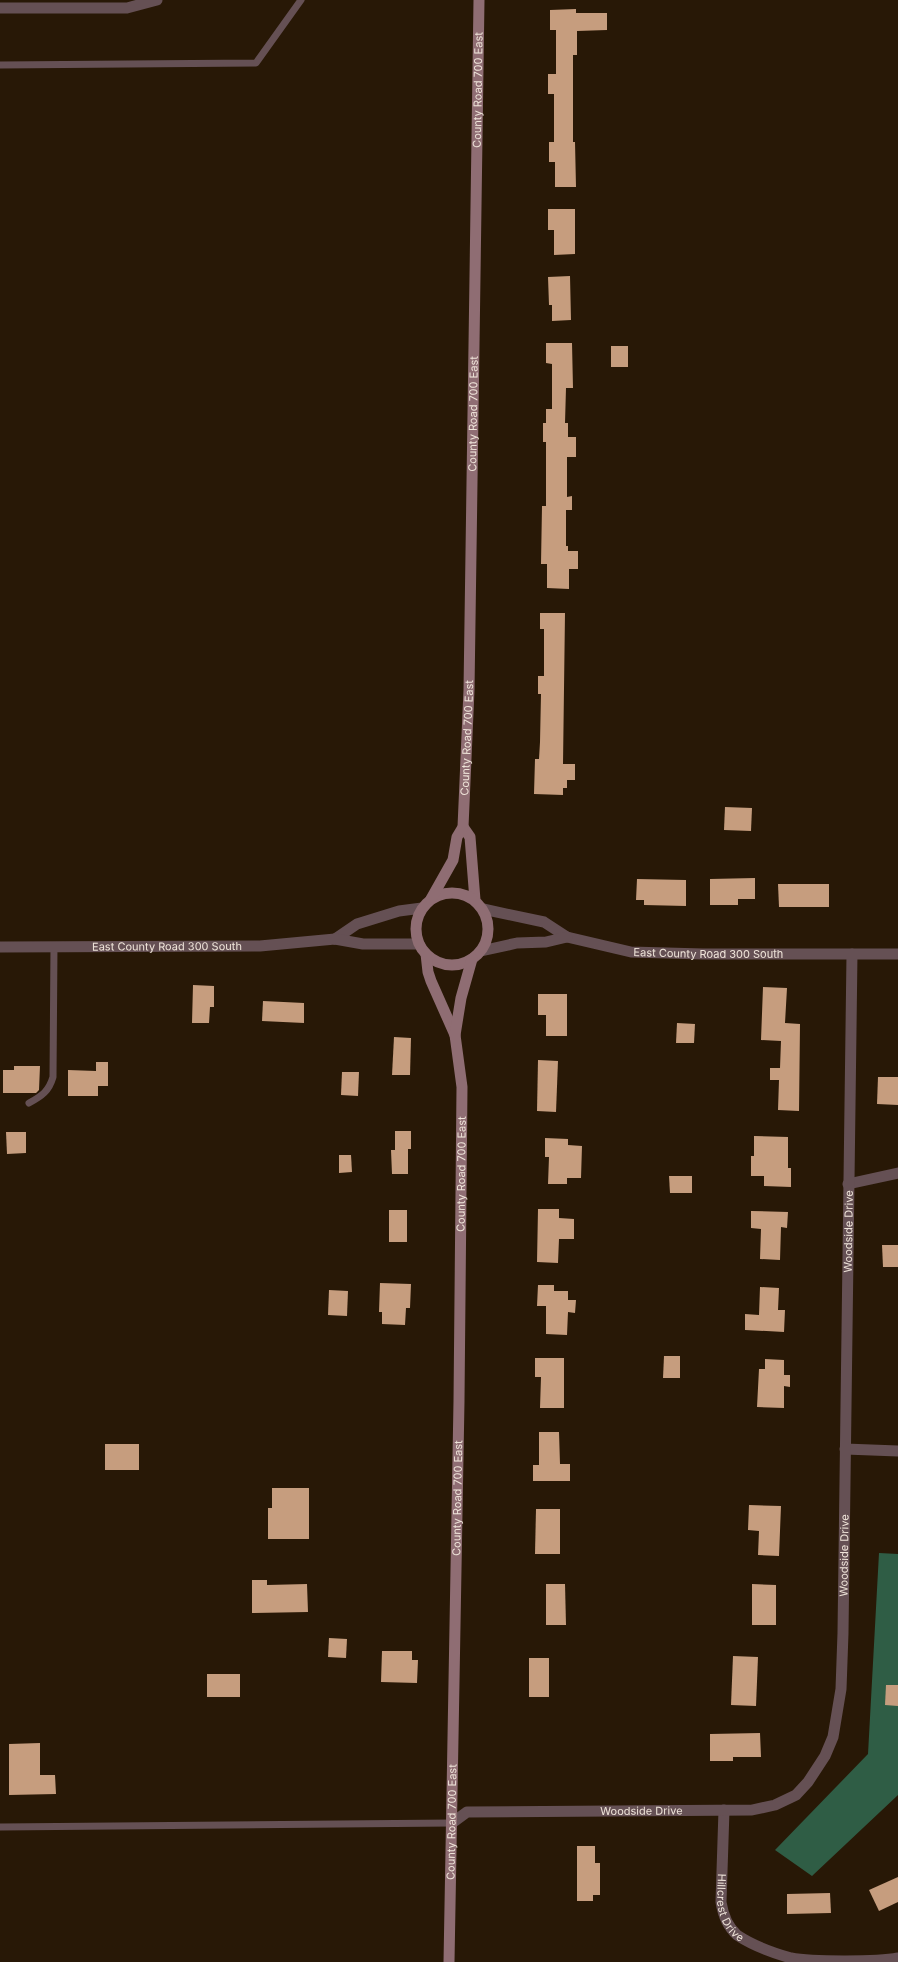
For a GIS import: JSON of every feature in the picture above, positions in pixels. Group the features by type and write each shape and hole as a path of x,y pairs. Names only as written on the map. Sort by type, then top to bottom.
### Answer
{"main road":[{"name":"County Road 700 East","path":"431,899 453,860 457,837 464,827 469,690 479,0"},
{"name":"County Road 700 East","path":"464,827 470,837 475,900"},
{"path":"454,892 475,900 483,909 488,919 489,930 486,942 481,951 472,959 461,964 448,965 436,961 426,954 419,944 416,932 417,919 422,908 431,899 443,894 454,892"},
{"name":"County Road 700 East","path":"426,954 431,981 455,1035"},
{"name":"County Road 700 East","path":"449,1962 462,1095 455,1035 461,998 472,959"}],"street":[{"path":"0,8 126,8 157,0"},
{"name":"East County Road 300 South","path":"335,939 357,924 400,911 422,908"},
{"name":"East County Road 300 South","path":"483,909 544,922 568,937 631,952 898,954"},
{"name":"East County Road 300 South","path":"481,951 517,943 546,942 568,937"},
{"name":"East County Road 300 South","path":"0,947 260,946 335,939 363,944 419,944"},
{"name":"Woodside Drive","path":"452,1823 467,1812 752,1810 775,1805 796,1795 808,1782 825,1756 833,1737 841,1689 843,1633 852,954"},
{"path":"848,1184 898,1173"},
{"path":"845,1449 898,1451"},
{"name":"Hillcrest Drive","path":"724,1810 721,1902 724,1916 737,1934 750,1943 792,1958 818,1961 886,1961 898,1958"}],"lane":[{"path":"0,65 256,63 301,0"},
{"path":"28,1103 43,1095 50,1087 53,1077 54,946"},
{"path":"0,1827 452,1823"}],"green space":[{"path":"879,1553 898,1554 898,1795 812,1876 775,1850 868,1754"}],"building":[{"path":"576,9 576,13 607,13 607,30 577,31 577,55 573,55 573,142 575,142 576,187 555,187 555,162 549,162 549,142 554,142 554,94 548,94 548,74 556,74 556,30 550,30 550,10"},
{"path":"548,209 575,209 575,254 554,255 554,230 548,230"},
{"path":"570,276 571,320 552,321 552,305 549,305 548,277"},
{"path":"546,343 572,343 573,388 566,388 565,423 568,423 568,437 576,437 576,457 567,457 567,497 572,496 572,510 566,510 566,546 568,546 568,551 578,551 578,569 569,569 569,589 547,588 547,564 541,564 542,506 546,506 546,442 543,442 543,423 546,423 546,409 552,409 552,364 546,363"},
{"path":"611,346 628,346 628,367 611,367"},
{"path":"540,613 565,613 563,764 575,764 575,780 567,780 567,788 563,788 563,795 534,794 535,759 539,759 540,742 541,694 538,694 538,676 544,676 544,629 540,629"},
{"path":"725,807 752,808 751,831 724,830"},
{"path":"755,878 755,899 738,899 738,905 710,905 710,879"},
{"path":"637,879 686,880 686,906 644,905 644,900 636,900"},
{"path":"778,884 829,884 829,907 779,907"},
{"path":"193,985 214,986 214,1007 210,1007 209,1023 192,1023"},
{"path":"763,987 787,988 785,1023 800,1024 799,1111 778,1110 779,1080 770,1080 770,1068 780,1068 781,1041 761,1040"},
{"path":"538,994 567,994 567,1036 546,1036 546,1015 538,1015"},
{"path":"263,1001 304,1003 304,1023 262,1021"},
{"path":"677,1023 695,1024 694,1043 676,1043"},
{"path":"394,1037 411,1038 410,1075 392,1075"},
{"path":"538,1060 558,1061 556,1112 537,1111"},
{"path":"96,1062 108,1062 108,1086 98,1086 98,1096 68,1096 68,1070 96,1071"},
{"path":"14,1066 40,1066 39,1090 36,1093 3,1093 3,1070 14,1070"},
{"path":"342,1072 359,1072 358,1096 341,1095"},
{"path":"878,1077 898,1077 898,1105 877,1104"},
{"path":"395,1131 411,1131 411,1149 408,1149 408,1174 392,1174 391,1150 395,1150"},
{"path":"6,1132 26,1132 26,1153 7,1154"},
{"path":"754,1136 788,1137 788,1168 791,1168 791,1187 764,1186 764,1176 751,1176 751,1156 754,1156"},
{"path":"545,1138 568,1139 568,1145 582,1146 581,1178 567,1178 567,1184 548,1184 549,1157 545,1157"},
{"path":"339,1155 351,1155 352,1172 339,1173"},
{"path":"669,1176 692,1176 692,1193 670,1193"},
{"path":"538,1209 559,1209 559,1218 574,1219 574,1239 559,1239 558,1263 537,1262"},
{"path":"389,1210 407,1210 407,1242 389,1242"},
{"path":"751,1211 788,1212 787,1228 781,1227 780,1260 760,1259 761,1229 751,1228"},
{"path":"882,1245 898,1245 898,1267 883,1267"},
{"path":"380,1283 411,1284 410,1308 406,1308 405,1325 382,1324 382,1312 379,1312"},
{"path":"538,1285 554,1285 554,1291 568,1291 568,1300 576,1300 575,1313 568,1312 567,1335 546,1334 546,1306 537,1306"},
{"path":"760,1287 779,1288 778,1310 785,1310 784,1332 745,1330 745,1314 759,1315"},
{"path":"329,1290 348,1291 347,1316 328,1315"},
{"path":"664,1356 680,1356 680,1378 663,1378"},
{"path":"535,1358 564,1358 564,1408 540,1408 541,1377 535,1377"},
{"path":"765,1359 784,1360 784,1375 790,1375 790,1387 784,1386 784,1408 757,1407 759,1369 765,1369"},
{"path":"539,1432 559,1432 560,1464 570,1464 570,1481 533,1481 533,1465 539,1465"},
{"path":"105,1444 139,1444 139,1470 105,1470"},
{"path":"272,1488 309,1488 309,1539 268,1539 268,1508 272,1508"},
{"path":"749,1505 781,1506 779,1556 758,1555 759,1531 748,1530"},
{"path":"536,1509 560,1509 560,1554 535,1554"},
{"path":"252,1580 267,1580 267,1585 307,1584 308,1612 252,1613"},
{"path":"546,1584 565,1584 566,1625 546,1625"},
{"path":"752,1584 776,1585 776,1625 752,1625"},
{"path":"329,1638 347,1639 346,1658 328,1657"},
{"path":"382,1651 412,1651 412,1660 418,1660 417,1683 381,1682"},
{"path":"733,1656 758,1657 756,1706 731,1705"},
{"path":"529,1658 549,1658 549,1697 529,1697"},
{"path":"207,1674 240,1674 240,1697 207,1697"},
{"path":"886,1685 898,1685 898,1706 885,1705"},
{"path":"760,1733 761,1757 733,1757 733,1761 710,1761 710,1734"},
{"path":"40,1743 40,1775 55,1775 56,1794 9,1795 9,1744"},
{"path":"577,1846 595,1846 595,1863 600,1863 600,1895 593,1895 593,1901 577,1901"},
{"path":"898,1877 898,1902 879,1911 869,1890"},
{"path":"830,1893 831,1913 787,1914 787,1894"}]}
